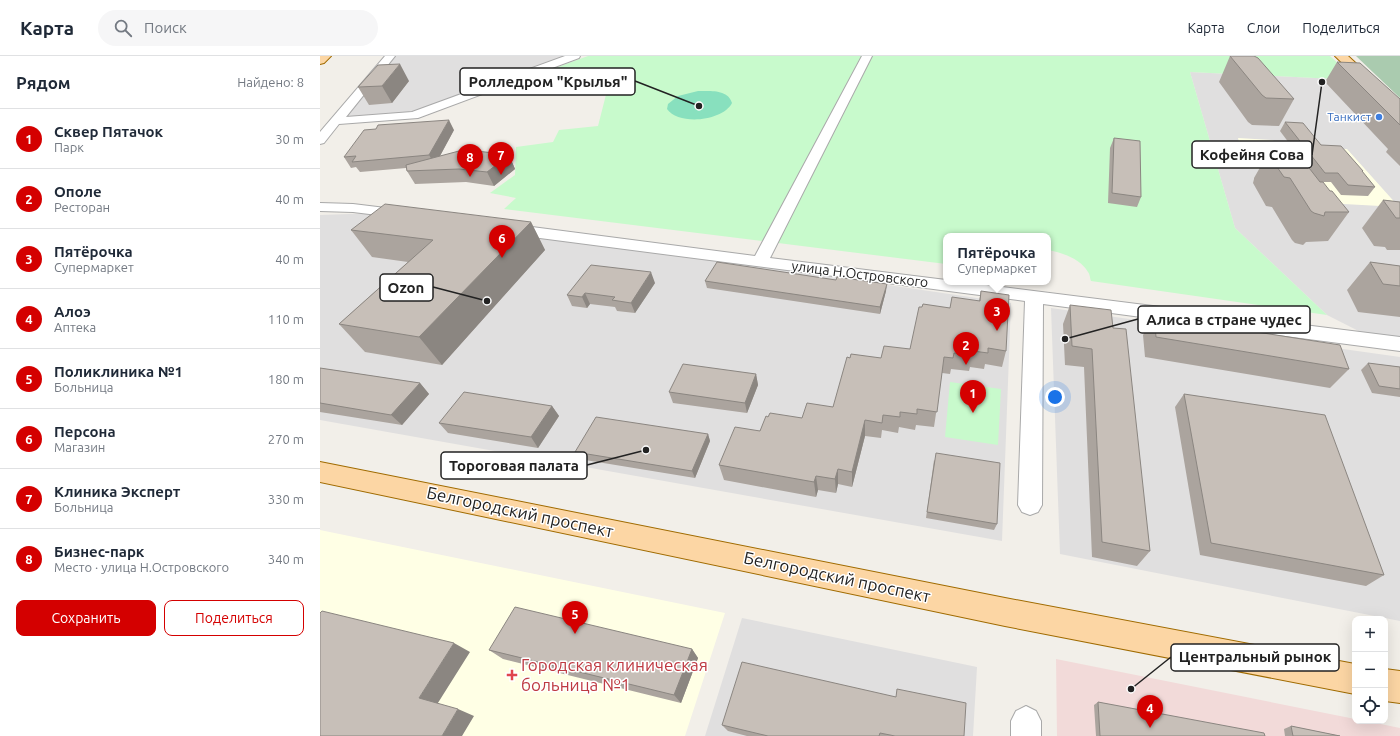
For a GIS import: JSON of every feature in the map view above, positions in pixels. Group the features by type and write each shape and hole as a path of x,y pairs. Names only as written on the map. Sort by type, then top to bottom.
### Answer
{"main road":[{"path":"320,61 325,56"},
{"path":"1342,56 1400,111"},
{"name":"Белгородский проспект","path":"320,472 1005,612 1352,678"},
{"path":"1388,685 1400,687"}],"street":[{"path":"320,140 390,56"},
{"path":"336,122 414,115 575,56"},
{"path":"760,261 784,218 832,120 867,56"},
{"path":"320,207 353,208 416,216"},
{"name":"улица Н.Островского","path":"493,226 1400,344"},
{"path":"1030,505 1034,297"}],"shaded area":[{"path":"395,56 570,56 414,112 345,117"},
{"path":"1356,56 1400,56 1400,98"},
{"path":"1190,72 1356,80 1400,118 1400,352 1327,315 1235,228"},
{"path":"1238,138 1272,140 1287,147 1347,149 1399,207 1325,203 1285,171 1245,168"},
{"path":"377,213 582,240 1011,303 1002,541 320,420 320,215"},
{"path":"1051,308 1400,357 1400,621 1388,619 1388,616 1375,616 1060,554"},
{"name":"Городская клиническая больница №1","path":"320,530 725,613 685,736 320,736"},
{"path":"742,618 977,667 973,736 705,736"},
{"path":"1056,659 1352,718 1352,724 1381,724 1400,728 1400,736 1057,736"}],"green space":[{"path":"588,56 1330,56 1356,80 1190,72 1235,228 1327,315 1091,281 1089,273 1081,263 1065,254 1051,251 1051,233 943,233 943,264 504,209 516,198 490,193 515,175 516,147 553,142 559,130 598,126 610,79 500,88"},
{"path":"698,91 723,93 730,98 732,103 720,114 701,119 681,118 667,109 668,104 678,96"},
{"path":"950,382 1001,389 998,445 945,437"}],"building":[{"path":"1230,56 1254,56 1258,58 1294,99 1266,98"},
{"path":"1337,62 1360,63 1400,99 1400,125"},
{"path":"400,64 382,86 358,87 378,65"},
{"path":"449,120 429,155 352,162 356,156 344,157 364,130 376,129 378,125"},
{"path":"1285,122 1303,123 1321,145 1341,146 1375,187 1348,185 1338,173 1325,173"},
{"path":"1114,138 1140,141 1141,197 1112,193"},
{"path":"1270,150 1293,151 1295,154 1299,155 1320,182 1323,182 1330,191 1332,191 1349,212 1325,212 1324,216 1311,211 1290,178 1284,177 1268,154 1273,154"},
{"path":"459,151 464,154 476,153 477,151 509,155 487,172 459,169 407,171 406,165"},
{"path":"1383,200 1400,202 1400,218 1396,218"},
{"path":"385,204 531,222 419,337 339,324 433,240 351,230"},
{"path":"717,262 836,280 837,277 887,284 880,307 705,281"},
{"path":"1370,262 1400,266 1400,286 1383,284"},
{"path":"591,265 651,272 631,303 612,300 615,297 585,293 582,297 567,295"},
{"path":"981,291 1009,295 1006,351 988,348 988,353 973,351 973,355 954,353 953,358 944,357 937,412 917,409 917,414 900,412 900,417 883,415 882,423 865,420 852,472 838,469 835,479 816,476 814,482 719,465 735,427 760,431 766,416 768,417 770,413 802,418 807,403 833,407 847,357 850,358 851,354 881,358 884,346 910,349 919,307 922,307 923,304 950,308 952,297 980,301"},
{"path":"1070,305 1111,310 1113,328 1126,329 1150,551 1102,542 1092,349 1072,346"},
{"path":"1154,316 1340,345 1349,369 1156,337"},
{"path":"1368,363 1400,367 1400,389 1379,386"},
{"path":"683,364 756,374 745,403 669,392"},
{"path":"320,368 420,383 391,415 320,403"},
{"path":"464,392 552,406 531,437 439,423"},
{"path":"1184,394 1325,415 1384,575 1211,543"},
{"path":"596,417 708,434 692,471 575,452"},
{"path":"936,453 1000,463 997,524 927,512"},
{"path":"515,607 692,649 674,695 489,650"},
{"path":"322,611 454,643 419,698 458,709 442,736 320,736 320,613"},
{"path":"742,662 896,697 897,689 966,703 964,736 895,736 880,733 879,736 768,736 722,725"},
{"path":"1098,702 1264,733 1265,736 1100,736"},
{"path":"1291,726 1340,736 1293,736"}],"place":[{"name":"Кофейня Сова","path":"1322,82"},
{"name":"Ролледром \"Крылья\"","path":"699,106"},
{"name":"Танкист","path":"1379,117"},
{"name":"Клиника Эксперт","path":"501,175"},
{"name":"Бизнес-парк","path":"470,177"},
{"name":"Персона","path":"502,258"},
{"name":"Ozon","path":"487,301"},
{"name":"Пятёрочка","path":"997,331"},
{"name":"Алиса в стране чудес","path":"1065,339"},
{"name":"Ополе","path":"966,365"},
{"name":"Сквер Пятачок","path":"973,413"},
{"name":"Тороговая палата","path":"646,450"},
{"name":"Поликлиника №1","path":"575,634"},
{"name":"Городская клиническая больница №1","path":"512,675"},
{"name":"Центральный рынок","path":"1131,689"},
{"name":"Алоэ","path":"1150,728"}]}
